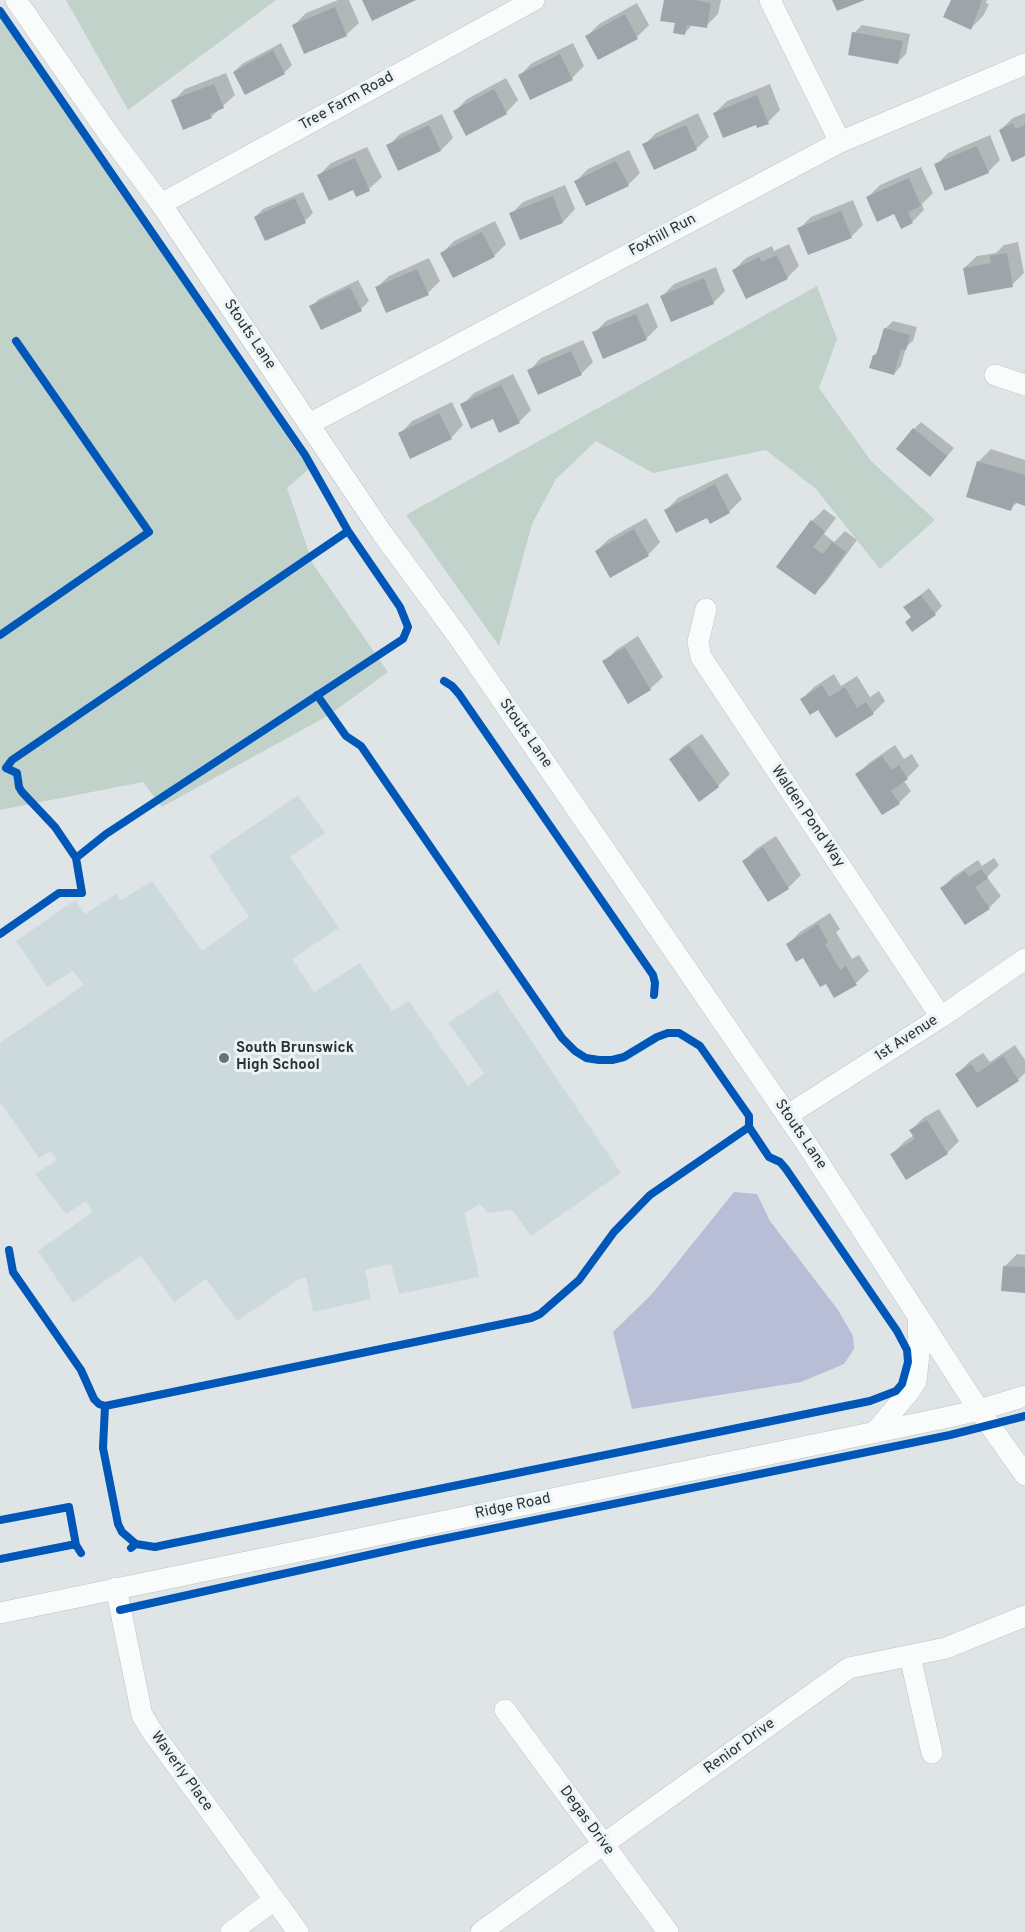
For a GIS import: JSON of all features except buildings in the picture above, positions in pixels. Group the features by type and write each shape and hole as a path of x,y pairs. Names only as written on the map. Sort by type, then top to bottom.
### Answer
{"street":[{"name":"Stouts Lane","path":"16,0 110,136 161,204 382,533 460,639 788,1115 980,1410 1025,1475"},
{"name":"Tree Farm Road","path":"161,204 534,0"},
{"path":"770,0 840,142"},
{"name":"Foxhill Run","path":"309,424 840,142 1025,64"},
{"path":"995,375 1025,385"},
{"name":"Walden Pond Way","path":"706,609 698,642 701,657 941,1017"},
{"name":"1st Avenue","path":"788,1115 941,1017 1025,959"},
{"path":"875,1432 916,1381 919,1354 918,1315"},
{"name":"Ridge Road","path":"0,1613 980,1410 1025,1396"},
{"name":"Waverly Place","path":"116,1588 142,1715 298,1932"},
{"name":"Renior Drive","path":"480,1932 849,1668 946,1648 1025,1616"},
{"path":"910,1656 932,1753"},
{"name":"Degas Drive","path":"505,1710 668,1932"},
{"path":"231,1932 274,1900"}],"shaded area":[{"path":"66,0 276,0 128,110"},
{"path":"0,13 309,469 287,488 313,564 388,672 329,715 162,807 143,782 0,810"},
{"path":"817,286 837,339 819,388 871,461 935,520 880,569 816,489 766,450 653,473 596,441 556,479 532,524 499,646 406,515"},
{"name":"South Brunswick High School","path":"298,795 325,833 290,857 339,928 292,959 314,992 360,963 392,1011 409,1001 468,1086 484,1073 448,1023 497,990 621,1173 531,1236 512,1210 488,1213 480,1204 465,1213 479,1277 399,1294 391,1264 365,1270 371,1299 313,1312 306,1278 299,1279 237,1321 206,1279 174,1302 141,1256 73,1303 38,1251 92,1212 86,1201 66,1214 35,1174 57,1160 51,1151 39,1158 0,1102 0,1043 84,985 73,971 47,987 16,941 75,900 85,914 116,894 121,900 152,881 202,951 249,917 209,856"}],"water":[{"path":"734,1192 757,1194 770,1221 838,1310 853,1336 854,1349 844,1364 801,1382 632,1409 613,1332 652,1294"}],"cycle path":[{"path":"0,11 305,455 348,531 400,607 408,627 403,639 106,834 76,858"},
{"path":"0,635 149,532 16,341"},
{"path":"0,934 59,893 82,893 76,858 55,827 22,792 17,773 6,768 12,760 348,531"},
{"path":"444,681 459,694 653,975 654,995"},
{"path":"317,695 346,736 361,746 562,1038 586,1058 612,1060 624,1057 657,1037 668,1033 679,1033 700,1046 749,1116 749,1127"},
{"path":"9,1250 13,1272 81,1370 94,1399 105,1406 531,1318 540,1314 579,1280 614,1232 650,1195 749,1127 769,1157 780,1162 786,1169 897,1331 907,1350 908,1362 902,1384 896,1391 870,1401 155,1547 136,1544 131,1548"},
{"path":"105,1406 103,1448 118,1524 122,1532 136,1544"},
{"path":"120,1610 418,1544 950,1435 1025,1416"},
{"path":"0,1520 69,1507 76,1545"},
{"path":"0,1559 71,1545 76,1545 81,1553"}],"place":[{"name":"South Brunswick High School","path":"224,1058"}]}
